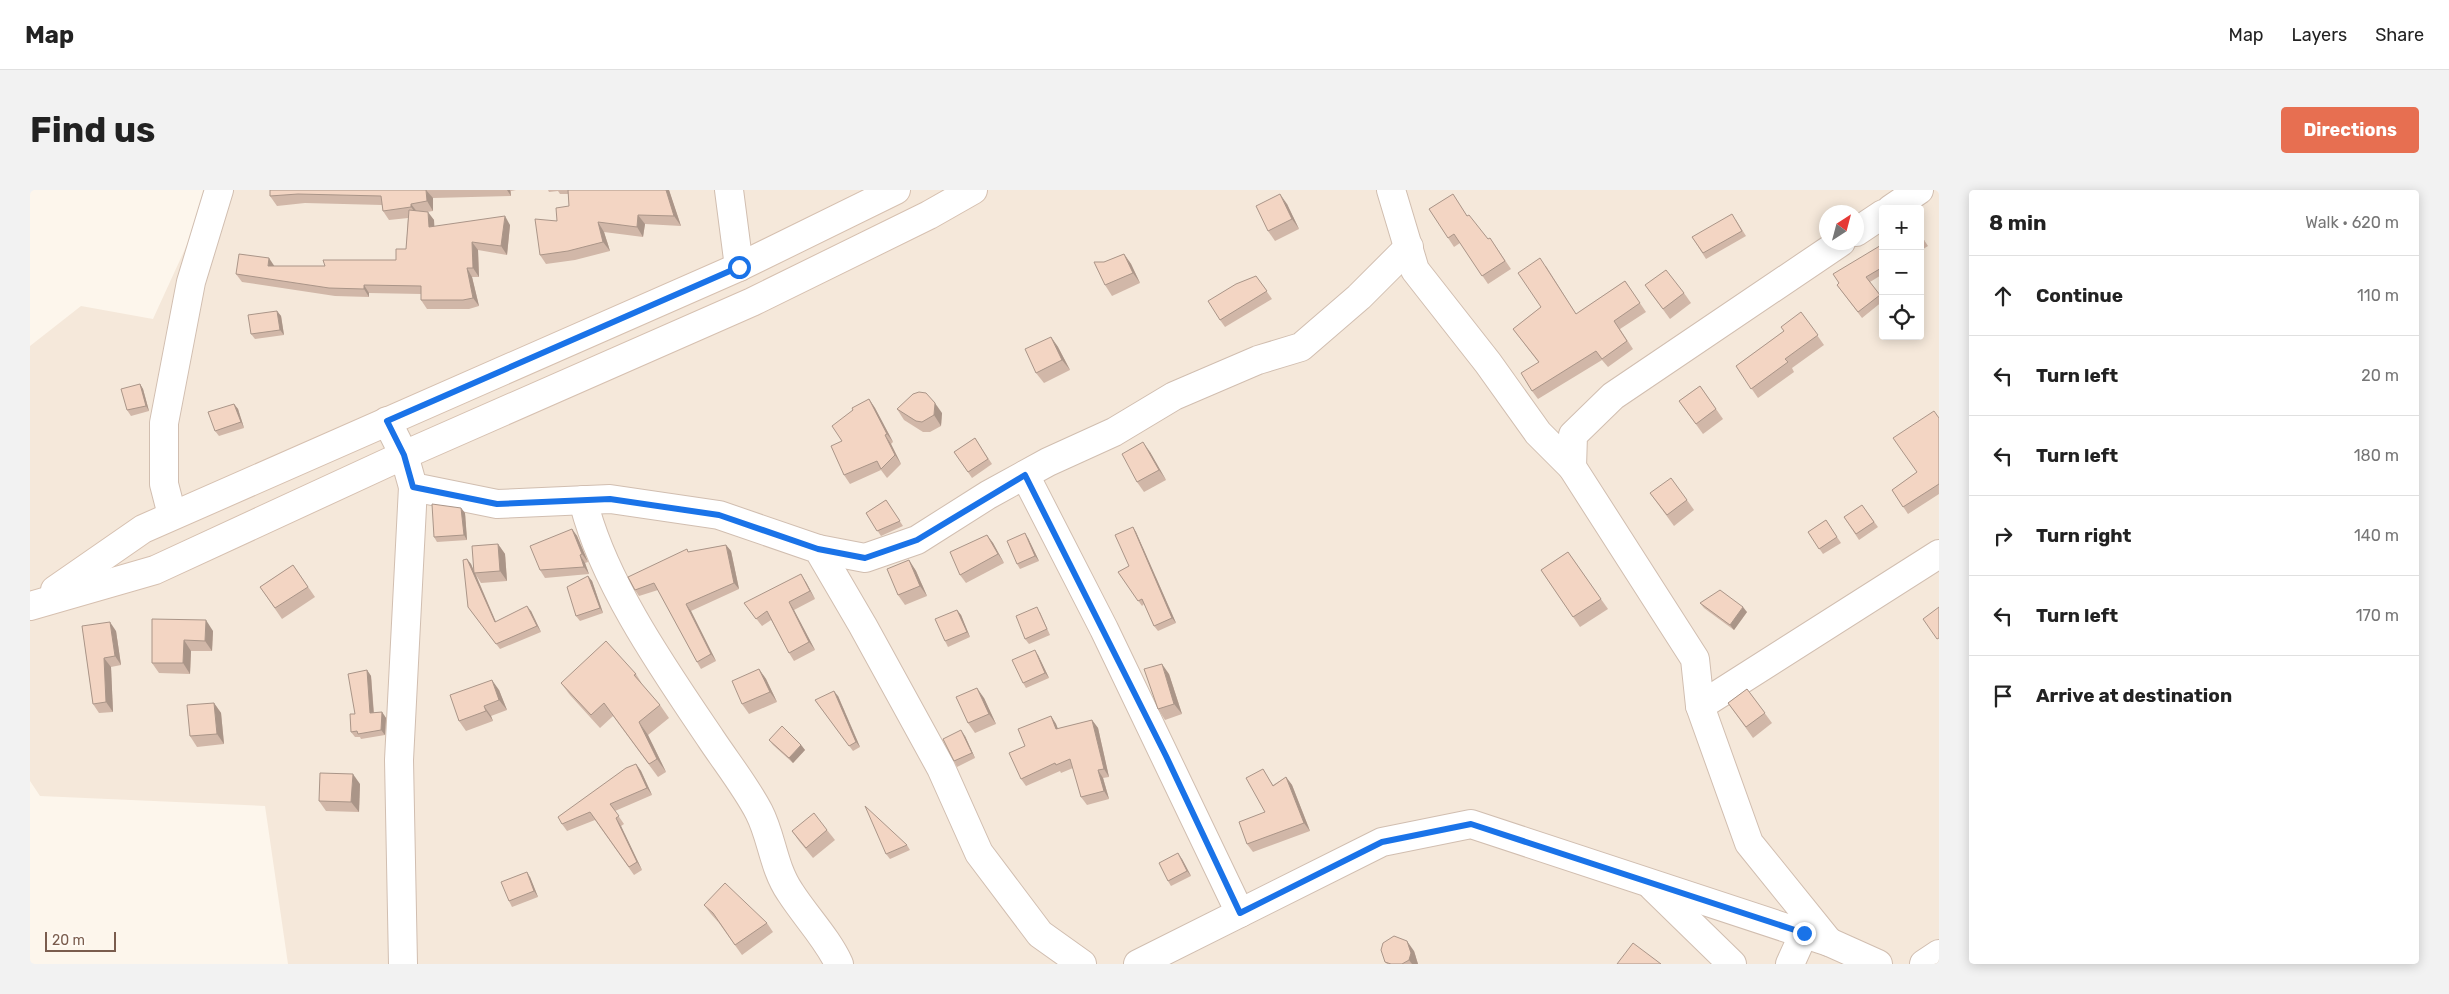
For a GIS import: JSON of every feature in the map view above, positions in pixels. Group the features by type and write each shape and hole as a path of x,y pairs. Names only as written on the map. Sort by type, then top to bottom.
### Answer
{"street":[{"path":"172,516 164,484 164,424 191,282 219,190"},
{"path":"729,190 739,267"},
{"path":"35,603 142,529 739,267 896,190"},
{"path":"35,603 156,570 404,455 752,302 929,215 974,190"},
{"path":"1391,190 1415,270 1488,363 1538,434 1572,467 1696,659 1700,706 1750,842 1816,937"},
{"path":"1897,205 1919,190"},
{"path":"1864,227 1879,217"},
{"path":"413,487 497,504 610,499 719,515 818,549 865,558 917,540 1048,462 1114,432 1174,396 1258,360 1301,347 1359,297 1409,247"},
{"path":"1572,467 1573,436 1613,396 1829,250"},
{"path":"387,421 404,455 413,487 399,760 402,964"},
{"path":"1025,475 1112,646 1240,913"},
{"path":"583,500 589,524 619,589 670,678 759,813 773,858 790,891 832,949 839,964"},
{"path":"818,549 863,626 941,768 979,853 1040,934 1082,964"},
{"path":"1700,706 1939,554"},
{"path":"1138,964 1382,842 1471,824 1816,937 1878,964"},
{"path":"1647,881 1732,964"},
{"path":"1790,964 1816,937"},
{"path":"1924,964 1939,954"}],"shaded area":[{"path":"212,190 1939,190 1939,964 288,964 265,806 40,796 30,781 30,346 81,306 153,319"}],"building":[{"path":"270,190 426,190 427,201 411,204 411,207 383,211 381,196 298,194 270,196"},
{"path":"568,190 666,190 674,216 638,215 637,227 598,222 603,242 568,251 540,255 535,219 557,221 556,208 569,206"},
{"path":"1280,194 1292,219 1268,231 1256,206"},
{"path":"1453,194 1467,216 1469,215 1488,239 1490,238 1505,261 1482,276 1454,234 1448,238 1429,209"},
{"path":"409,210 428,212 429,227 505,216 501,246 472,242 473,268 467,268 473,298 463,300 421,300 421,286 364,285 364,289 329,288 236,274 239,254 269,258 268,266 325,266 323,260 396,260 396,249 406,249"},
{"path":"1732,214 1742,231 1703,253 1692,237"},
{"path":"1879,246 1879,269 1866,277 1879,296 1858,312 1837,285 1839,283 1833,274"},
{"path":"1124,254 1133,273 1105,285 1094,262 1104,262"},
{"path":"1540,258 1576,314 1625,281 1640,303 1614,321 1627,341 1602,359 1596,351 1532,391 1521,373 1539,362 1513,329 1541,307 1518,273"},
{"path":"1666,270 1684,293 1663,309 1645,285"},
{"path":"1256,276 1267,291 1220,320 1208,301 1236,284"},
{"path":"277,311 280,330 251,334 248,315"},
{"path":"1801,312 1818,335 1785,359 1788,362 1751,389 1736,366 1784,331 1781,327"},
{"path":"1051,337 1062,360 1036,373 1025,349"},
{"path":"140,384 146,406 127,410 121,389"},
{"path":"1700,386 1716,409 1696,424 1679,401"},
{"path":"919,392 926,393 935,403 934,415 922,422 916,421 897,409 913,394"},
{"path":"869,399 887,434 885,435 895,455 881,469 877,461 844,475 831,446 842,441 832,426 853,410 852,408"},
{"path":"234,404 241,422 215,431 208,412"},
{"path":"1934,411 1939,418 1939,484 1903,507 1892,490 1917,472 1893,438"},
{"path":"975,438 988,459 968,472 954,452"},
{"path":"1143,442 1159,470 1137,482 1122,454"},
{"path":"1671,478 1687,500 1667,515 1650,493"},
{"path":"886,500 900,521 877,531 866,513"},
{"path":"432,504 461,508 464,535 434,537"},
{"path":"1862,505 1874,522 1856,534 1844,517"},
{"path":"1826,520 1837,537 1819,549 1808,532"},
{"path":"1133,527 1172,618 1154,626 1142,599 1138,601 1118,572 1129,566 1115,535"},
{"path":"572,529 582,554 580,555 584,567 540,570 530,546"},
{"path":"1025,533 1035,556 1017,564 1007,541"},
{"path":"987,535 998,554 960,575 950,552"},
{"path":"498,544 500,571 474,573 472,546"},
{"path":"726,545 734,583 686,604 711,654 697,662 654,583 635,590 628,577 687,549 688,552"},
{"path":"1568,552 1601,599 1573,617 1541,570"},
{"path":"467,559 495,622 527,606 537,626 496,644 468,607 463,560"},
{"path":"909,560 920,586 898,595 887,569"},
{"path":"293,565 308,587 275,608 260,587"},
{"path":"801,574 810,591 789,602 809,642 789,653 767,611 756,619 744,603"},
{"path":"588,576 600,608 576,616 567,587"},
{"path":"1720,590 1743,607 1730,625 1700,603"},
{"path":"1037,607 1047,629 1025,639 1016,616"},
{"path":"1939,607 1939,638 1937,639 1923,619"},
{"path":"957,610 967,632 945,641 935,619"},
{"path":"152,619 206,620 205,641 184,640 183,663 152,663"},
{"path":"110,622 115,656 104,658 106,702 93,704 82,626"},
{"path":"606,641 636,674 634,675 660,705 639,722 657,759 649,764 604,703 591,715 561,683"},
{"path":"1035,650 1045,673 1023,683 1012,660"},
{"path":"1162,664 1174,704 1158,709 1144,669"},
{"path":"759,669 770,692 742,704 732,681"},
{"path":"367,670 370,713 382,712 381,730 358,734 357,731 351,732 350,714 355,714 348,674"},
{"path":"492,680 499,700 484,706 486,711 459,721 450,695"},
{"path":"977,688 989,714 968,723 956,697"},
{"path":"1747,689 1765,713 1746,727 1728,703"},
{"path":"834,691 856,742 849,746 815,700"},
{"path":"214,703 217,734 190,736 187,705"},
{"path":"1051,716 1056,729 1092,720 1104,769 1098,770 1104,791 1081,797 1070,759 1056,765 1055,763 1021,779 1009,753 1025,746 1018,729"},
{"path":"782,726 801,745 789,758 769,740"},
{"path":"961,730 972,753 954,761 943,739"},
{"path":"636,764 647,788 610,804 619,816 616,818 637,862 629,867 590,812 562,824 558,817 626,768"},
{"path":"1263,769 1273,786 1286,777 1304,823 1247,844 1239,822 1265,812 1246,778"},
{"path":"320,773 353,774 351,802 319,801"},
{"path":"865,806 907,845 886,854"},
{"path":"814,813 827,830 806,848 792,831"},
{"path":"1178,853 1187,871 1168,881 1159,863"},
{"path":"527,872 534,891 509,901 501,882"},
{"path":"725,883 767,923 735,945 713,913 704,905"},
{"path":"1394,936 1407,941 1411,953 1409,960 1402,964 1385,962 1381,950 1383,943"},
{"path":"1633,943 1661,964 1617,964"}],"route":[{"path":"739,267 387,421 404,455 413,487 497,504 610,499 719,515 818,549 865,558 917,540 988,495 1025,475 1104,629 1240,913 1382,842 1471,824 1804,933"}]}
